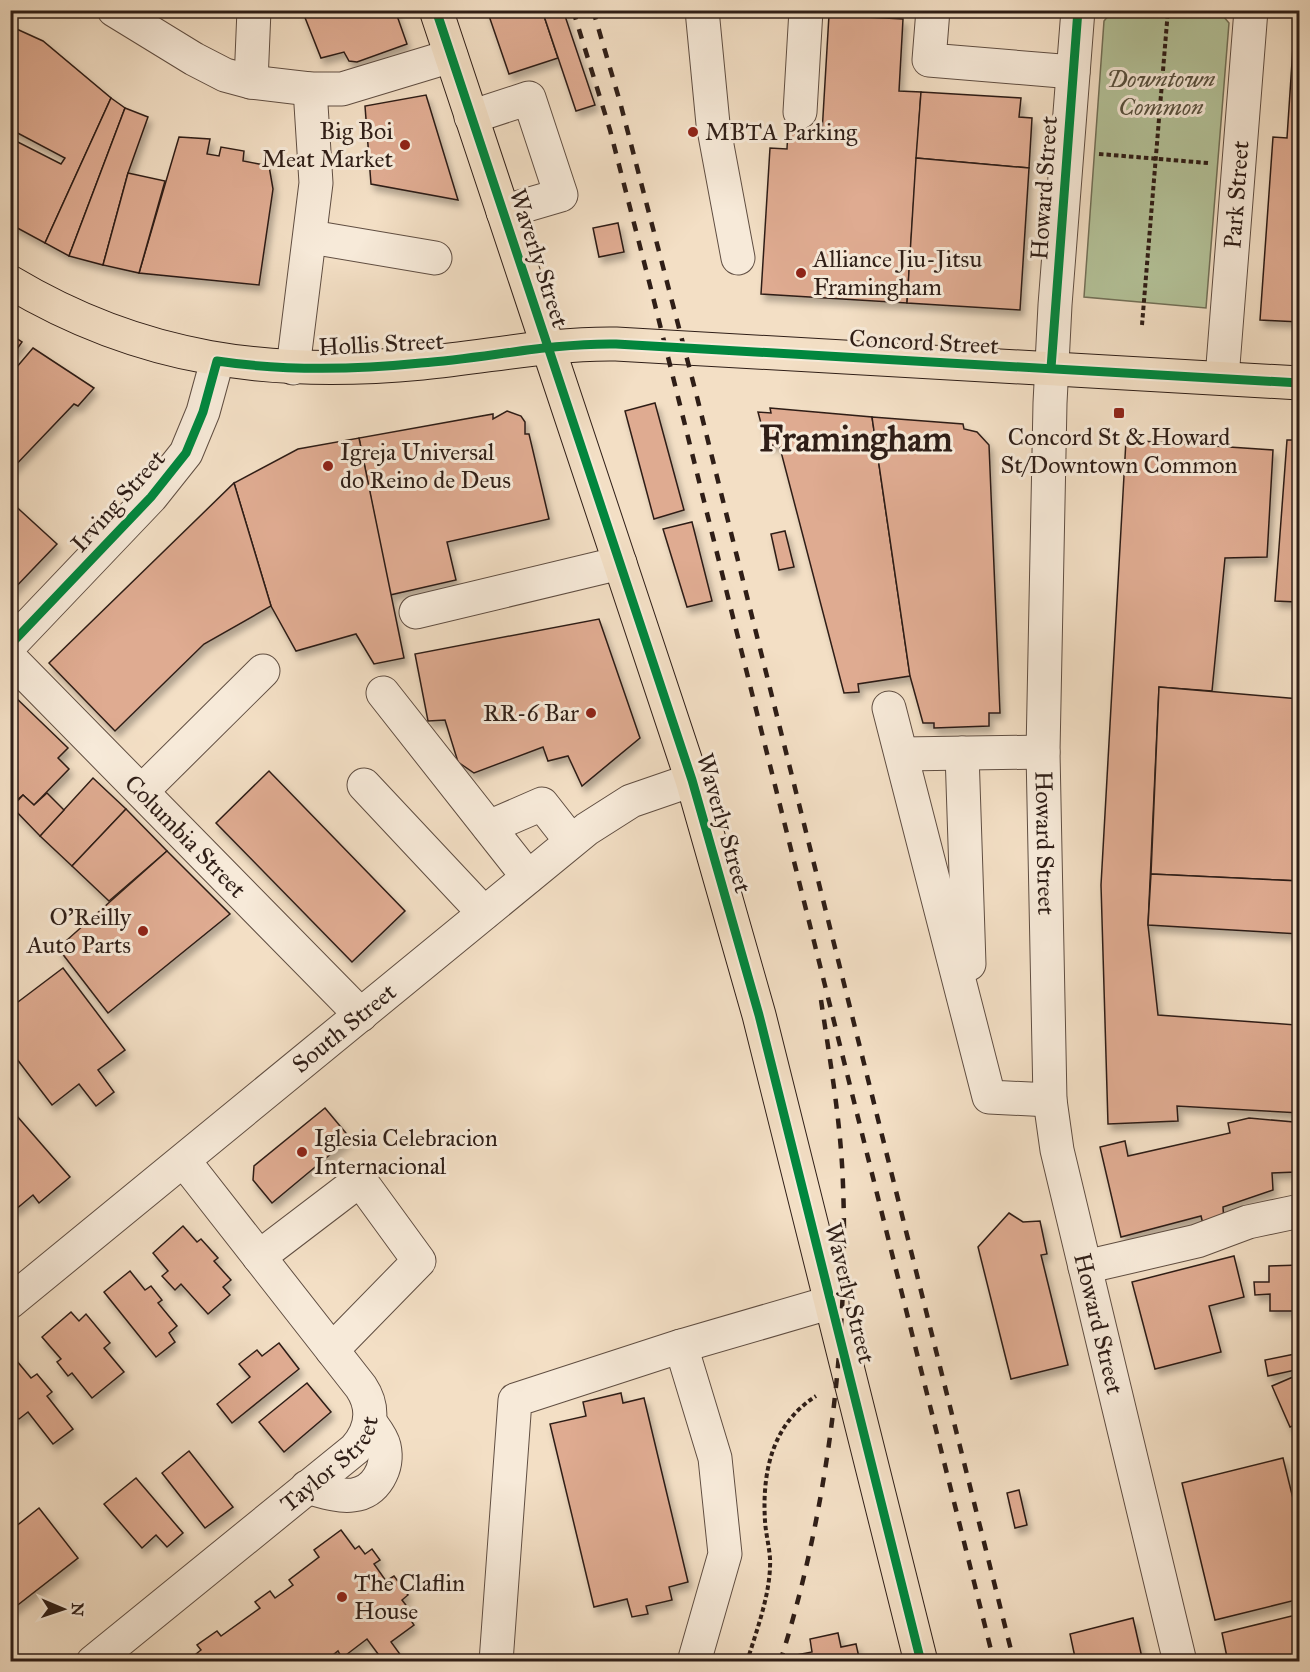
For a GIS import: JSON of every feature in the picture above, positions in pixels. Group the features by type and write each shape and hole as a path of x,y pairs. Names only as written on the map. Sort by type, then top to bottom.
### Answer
{"main road":[{"name":"Waverly Street","path":"436,10 692,780 759,1015 921,1662"},
{"name":"Hollis Street","path":"10,282 55,307 108,329 153,345 217,361 293,368 422,363 547,346"},
{"name":"Concord Street","path":"547,346 616,344 1299,383"}],"street":[{"path":"114,10 203,64 225,75 251,82 310,89 355,87 451,56"},
{"path":"251,82 254,10"},
{"path":"702,10 713,124 738,258"},
{"path":"800,112 806,10"},
{"path":"933,10 929,60 1073,72"},
{"name":"Howard Street","path":"1078,10 1052,368 1043,752 1050,1100 1058,1150 1085,1267 1180,1662"},
{"name":"Park Street","path":"1222,378 1251,10"},
{"path":"293,368 316,183 310,89"},
{"path":"471,117 529,98 561,195 503,212"},
{"path":"311,237 435,258"},
{"name":"Irving Street","path":"10,645 152,497 182,459 197,430 217,361"},
{"path":"416,612 620,562"},
{"name":"Columbia Street","path":"10,658 362,1015"},
{"path":"142,792 263,671"},
{"path":"383,693 528,876"},
{"path":"889,708 989,1097 1050,1100"},
{"path":"902,754 1043,752"},
{"path":"962,753 971,1027"},
{"name":"South Street","path":"10,1302 571,841 626,804 692,780"},
{"path":"364,786 484,913"},
{"path":"489,827 542,804 571,841"},
{"name":"Taylor Street","path":"93,1662 355,1449 364,1437 370,1422 366,1394 184,1161"},
{"path":"259,1257 360,1180 419,1261 332,1350"},
{"path":"1085,1267 1197,1241 1248,1222 1299,1211"},
{"path":"496,1662 515,1400 681,1346 832,1302"},
{"path":"681,1346 715,1458 725,1554 694,1662"}],"path":[{"path":"1142,325 1168,10"},
{"path":"1095,154 1218,164"},
{"path":"747,1662 769,1579 765,1503 769,1460 789,1419 799,1407 816,1396"}],"green space":[{"name":"Downtown Common","path":"1113,10 1219,11 1229,23 1206,308 1084,297 1104,21"}],"building":[{"path":"302,10 395,10 407,44 357,62 349,61 344,52 321,58"},
{"path":"487,10 542,10 558,58 509,74"},
{"path":"542,10 563,10 595,105 576,111"},
{"path":"829,15 903,19 899,91 921,92 907,303 761,294 770,148 787,149 788,130 822,133"},
{"path":"10,26 43,41 111,98 45,243 10,224 10,138 61,164 65,158 10,129"},
{"path":"1294,32 1300,33 1300,322 1260,320 1273,137 1287,138"},
{"path":"921,92 1021,98 1019,117 1032,118 1029,168 916,158"},
{"path":"426,95 458,200 371,184 365,106"},
{"path":"111,98 125,108 69,256 45,243"},
{"path":"125,108 148,117 128,173 103,265 69,256"},
{"path":"179,137 210,139 207,154 219,156 221,147 244,151 243,161 269,166 273,189 259,285 139,273"},
{"path":"916,158 1029,168 1020,310 907,303"},
{"path":"128,173 165,181 139,273 103,265"},
{"path":"618,223 624,252 599,257 593,228"},
{"path":"10,334 22,342 10,359"},
{"path":"33,348 94,388 78,406 74,404 10,471 10,375"},
{"path":"655,403 684,510 654,519 625,411"},
{"path":"770,408 872,417 910,676 858,684 859,692 844,693 779,444 767,446 758,412 771,413"},
{"path":"507,411 521,416 525,422 525,434 529,434 549,519 447,542 456,580 390,595 359,438 493,414 493,419"},
{"path":"872,417 963,424 964,429 977,432 989,445 1000,713 989,713 989,726 934,728 934,723 923,723 910,676"},
{"path":"359,438 404,658 374,664 356,634 296,651 271,606 234,483 298,449"},
{"path":"1126,440 1273,450 1267,557 1225,558 1212,691 1159,687 1148,925 1158,1015 1296,1025 1300,956 1300,1113 1177,1106 1178,1121 1108,1124 1101,885"},
{"path":"1287,440 1300,440 1300,612 1297,611 1297,602 1275,601"},
{"path":"234,483 271,606 204,644 115,731 49,663"},
{"path":"10,501 57,544 10,593"},
{"path":"692,522 712,601 687,607 663,529"},
{"path":"785,531 794,567 779,570 771,534"},
{"path":"599,619 640,738 582,786 568,756 548,761 543,747 474,773 458,762 445,720 428,721 415,654"},
{"path":"1159,687 1300,699 1300,881 1151,874"},
{"path":"13,695 68,748 58,758 69,769 34,805 23,795 10,806 10,697"},
{"path":"269,771 405,911 352,962 216,823"},
{"path":"93,778 126,809 72,866 40,836"},
{"path":"47,793 64,810 40,836 12,807 23,795 34,805"},
{"path":"126,809 167,851 109,901 72,866"},
{"name":"O'Reilly Auto Parts","path":"167,851 230,914 108,1013 58,948"},
{"path":"1151,874 1300,881 1300,934 1148,925"},
{"path":"63,968 125,1050 98,1070 114,1092 96,1106 79,1084 52,1105 10,1050 10,1008"},
{"path":"10,1108 70,1177 39,1203 33,1195 15,1210 10,1204"},
{"name":"Iglesia Celebracion Internacional","path":"325,1108 350,1138 272,1203 253,1180 254,1166"},
{"path":"1249,1118 1294,1122 1296,1172 1272,1173 1273,1190 1223,1207 1224,1222 1204,1228 1201,1216 1121,1237 1100,1147 1125,1141 1128,1156 1230,1133 1228,1123"},
{"path":"1009,1213 1023,1222 1040,1221 1047,1254 1041,1255 1068,1365 1011,1379 978,1247"},
{"path":"183,1226 197,1242 201,1239 218,1258 214,1261 231,1280 223,1287 230,1295 208,1314 181,1284 175,1290 162,1276 168,1271 153,1253"},
{"path":"1234,1256 1244,1297 1209,1306 1221,1352 1155,1369 1132,1282"},
{"path":"1300,1265 1300,1311 1270,1311 1270,1294 1255,1295 1254,1282 1269,1282 1269,1266"},
{"path":"130,1271 145,1290 151,1286 162,1300 158,1303 177,1326 169,1333 175,1342 156,1357 104,1292"},
{"path":"71,1312 79,1321 86,1314 110,1343 104,1348 124,1372 92,1398 72,1373 68,1376 57,1362 61,1359 42,1337"},
{"path":"279,1343 299,1369 232,1423 217,1404 250,1377 239,1364 257,1350 262,1356"},
{"path":"1300,1353 1300,1369 1268,1376 1265,1360"},
{"path":"11,1354 31,1378 37,1374 52,1392 47,1396 73,1429 53,1444 28,1412 19,1419 10,1415"},
{"path":"1300,1374 1300,1423 1290,1427 1272,1386"},
{"path":"307,1383 331,1412 284,1452 259,1422"},
{"path":"621,1393 623,1403 644,1398 688,1582 669,1587 672,1600 646,1606 648,1614 632,1617 627,1599 594,1607 550,1424 586,1416 583,1402"},
{"path":"189,1451 233,1507 205,1528 162,1473"},
{"path":"1283,1458 1300,1527 1300,1599 1215,1620 1182,1483"},
{"path":"136,1478 183,1533 167,1547 156,1535 142,1548 104,1504"},
{"path":"1019,1490 1027,1525 1015,1528 1007,1493"},
{"path":"39,1508 78,1558 10,1611 10,1531"},
{"name":"The Claflin House","path":"341,1530 355,1549 359,1546 365,1554 372,1549 380,1560 374,1564 386,1581 394,1576 408,1595 402,1600 412,1613 408,1616 414,1625 391,1642 402,1657 395,1662 384,1662 367,1639 342,1658 338,1651 324,1662 186,1662 201,1650 197,1645 217,1631 221,1636 260,1608 255,1602 270,1591 275,1598 293,1585 289,1580 319,1557 314,1550"},
{"path":"1300,1614 1300,1662 1228,1662 1222,1633"},
{"path":"1133,1618 1143,1662 1076,1662 1070,1634"},
{"path":"838,1633 841,1647 856,1644 860,1662 796,1662 797,1655 812,1652 810,1639"}],"railway":[{"path":"573,10 610,130 652,293 994,1662"},
{"path":"593,10 620,102 697,397 1014,1662"},
{"path":"780,1662 811,1547 822,1487 838,1365 842,1304 844,1243 842,1162 835,1092 821,1000"}],"cycle path":[{"path":"436,10 692,780 759,1015 921,1662"},
{"path":"1051,368 1078,10"},
{"path":"10,645 151,497 186,453 203,412 217,361 293,368 370,367 446,361 543,348 616,344 1300,383"}],"place":[{"name":"MBTA Parking","path":"693,132"},
{"name":"Big Boi Meat Market","path":"405,145"},
{"name":"Alliance Jiu-Jitsu Framingham","path":"801,273"},
{"name":"Concord St & Howard St/Downtown Common","path":"1119,413"},
{"name":"Igreja Universal do Reino de Deus","path":"328,466"},
{"name":"RR-6 Bar","path":"591,713"},
{"name":"O'Reilly Auto Parts","path":"143,931"},
{"name":"Iglesia Celebracion Internacional","path":"302,1152"},
{"name":"The Claflin House","path":"342,1597"}],"district":[{"name":"Framingham","path":"856,439"}]}
